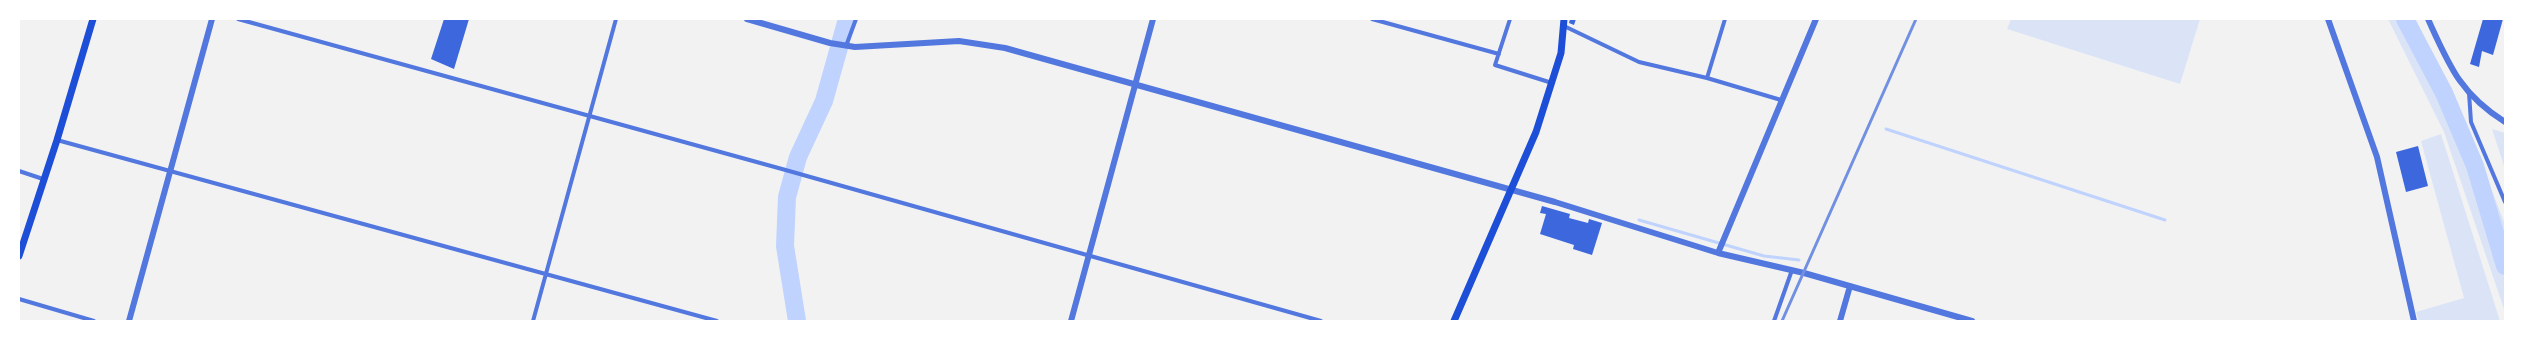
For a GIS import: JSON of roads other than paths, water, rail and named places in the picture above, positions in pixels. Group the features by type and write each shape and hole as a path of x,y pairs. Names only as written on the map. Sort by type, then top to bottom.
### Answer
{"main road":[{"path":"19,256 43,178 57,140 93,19"},
{"path":"1454,321 1512,192 1536,132 1560,53 1564,22"}],"street":[{"path":"129,321 212,19"},
{"path":"238,19 787,170 1321,321"},
{"path":"533,321 588,116 616,19"},
{"path":"747,19 830,43 846,46 865,47 959,41 980,42 1034,55 1512,192 1598,215 1718,253 1792,270 1972,321"},
{"path":"846,46 856,19"},
{"path":"1070,321 1153,19"},
{"path":"1372,19 1499,54"},
{"path":"1510,19 1496,65 1552,83"},
{"path":"1707,78 1725,19"},
{"path":"1718,253 1816,19"},
{"path":"2328,19 2377,157 2414,321"},
{"path":"2428,19 2452,72 2469,93 2491,113 2505,122"},
{"path":"1564,22 1639,62 1707,78 1781,100"},
{"path":"2469,93 2471,122 2505,202"},
{"path":"57,140 716,321"},
{"path":"19,171 43,178"},
{"path":"1774,321 1792,270"},
{"path":"1840,321 1850,286"},
{"path":"19,299 94,321"}],"waterway":[{"path":"797,321 785,246 787,197 798,157 824,101 847,19"},
{"path":"2405,19 2444,93 2475,166 2505,266"},
{"path":"1886,129 2165,220"},
{"path":"1639,220 1764,256 1799,260"}],"railway":[{"path":"1782,321 1916,19"}]}
